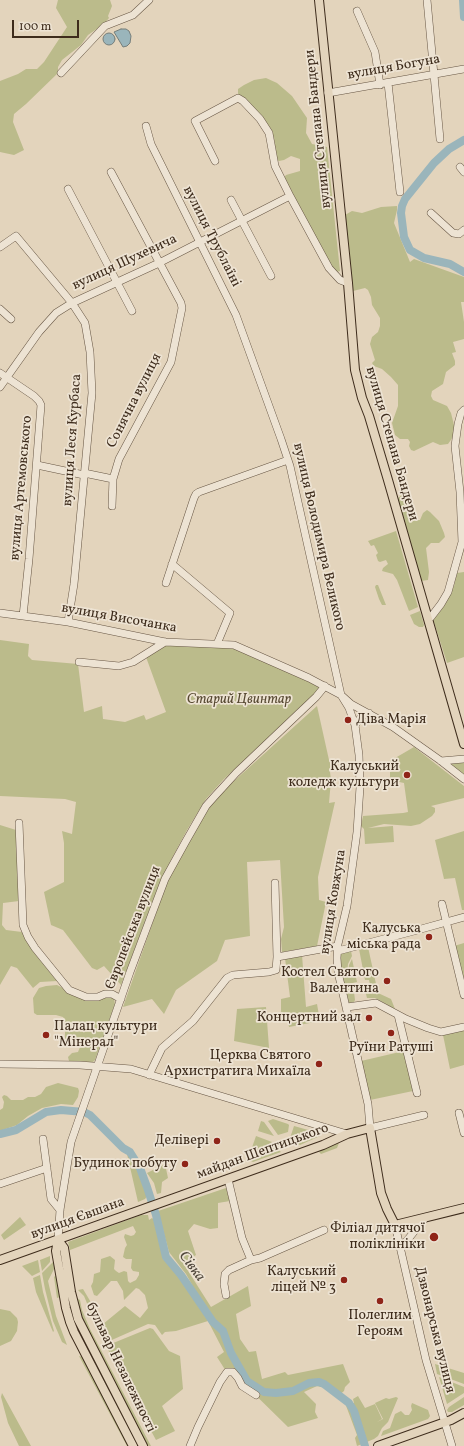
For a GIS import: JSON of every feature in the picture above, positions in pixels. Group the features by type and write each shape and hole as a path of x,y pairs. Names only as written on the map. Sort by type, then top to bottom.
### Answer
{"main road":[{"name":"вулиця Степана Бандери","path":"319,0 348,284 355,370 464,744"},
{"name":"майдан Шептицького","path":"164,1202 323,1145 348,1134 370,1128"},
{"name":"Дзвонарська вулиця","path":"370,1128 381,1193 395,1225"},
{"name":"вулиця Євшана","path":"0,1260 164,1202"},
{"path":"395,1225 464,1208"},
{"name":"бульвар Незалежності","path":"58,1240 56,1252 70,1322 133,1446"},
{"name":"бульвар Незалежності","path":"58,1240 64,1248 71,1292 78,1319 143,1446"},
{"path":"378,1446 445,1422 464,1413"}],"street":[{"path":"61,73 105,26 133,15 149,0"},
{"path":"427,0 440,139"},
{"path":"357,11 375,52 384,84 400,192"},
{"name":"вулиця Богуна","path":"328,93 464,69"},
{"path":"215,161 195,121 238,98 243,101 260,119 269,133 275,166 290,196 329,268 340,280 348,284"},
{"name":"вулиця Трублаїні","path":"146,126 151,144 236,315 262,386"},
{"name":"Сонячна вулиця","path":"111,172 181,303 182,308 171,362 119,459 113,479 111,496 112,506"},
{"path":"68,189 132,311"},
{"name":"вулиця Шухевича","path":"0,387 8,378 39,332 56,312 72,303 159,263 290,196"},
{"path":"231,200 271,276"},
{"path":"431,213 453,233 459,234 464,230"},
{"name":"вулиця Леся Курбаса","path":"0,247 16,236 72,303 85,323 90,352 92,393 74,584 68,622"},
{"path":"0,309 11,319"},
{"path":"0,373 8,378"},
{"name":"вулиця Артемовського","path":"8,378 34,396 41,405 23,616"},
{"name":"вулиця Володимира Великого","path":"262,386 288,460 341,695"},
{"path":"428,618 431,617 442,604 448,592 462,542 460,492 454,446 461,413 464,410"},
{"path":"166,583 196,494 288,460"},
{"path":"37,464 113,479"},
{"path":"172,564 230,613 217,644"},
{"name":"вулиця Височанка","path":"0,613 68,622 165,642 234,644 325,686 341,695 351,704 393,727 464,779"},
{"path":"79,662 119,666 133,662 165,642"},
{"name":"Європейська вулиця","path":"58,1240 60,1210 71,1142 165,879 206,806 236,773 325,686"},
{"name":"вулиця Ковжуна","path":"341,695 349,708 354,725 359,755 360,787 357,832 347,906 338,948 338,972 368,1104 370,1128"},
{"path":"354,725 363,715 369,713"},
{"path":"441,761 464,759"},
{"path":"19,823 23,925 28,937 69,990 86,997 98,997 105,994 112,994 121,999"},
{"path":"149,1075 162,1048 193,1022 227,978 232,975 276,970 275,883"},
{"path":"442,904 464,996"},
{"path":"277,957 338,948 414,931 464,917"},
{"path":"347,1007 376,1003 414,1023 441,1032 464,1027"},
{"path":"398,1015 417,1093"},
{"path":"0,1064 97,1066 132,1069 348,1134"},
{"path":"459,1113 464,1133"},
{"path":"370,1128 424,1115"},
{"path":"43,1139 51,1199 60,1210"},
{"path":"0,1184 47,1168"},
{"path":"228,1179 242,1238 251,1260"},
{"path":"401,1248 424,1218"},
{"name":"Дзвонарська вулиця","path":"395,1225 426,1360 452,1446"},
{"path":"226,1295 224,1284 225,1274 229,1270 324,1230"},
{"path":"190,1446 220,1382 228,1372 233,1372 242,1386 256,1395"}],"green space":[{"path":"58,0 110,0 112,6 108,16 109,18 104,24 88,35 81,45 62,60 58,67 58,73 14,114 13,122 24,150 14,155 0,152 0,81 26,69 37,69 44,62 67,27 56,8"},
{"path":"266,78 277,83 292,96 307,118 306,133 312,144 327,147 340,271 334,273 283,179 286,175 300,171 300,159 291,156 279,161 274,159 274,138 262,120 238,94 238,89 244,85 254,80"},
{"path":"397,206 394,223 410,262 414,259 464,277 464,302 461,302 464,322 464,339 453,342 456,352 452,353 455,365 446,372 443,384 432,391 431,396 433,400 447,406 451,413 455,429 453,437 448,444 440,445 433,442 414,451 411,450 409,446 410,442 408,439 400,439 395,435 392,423 398,406 398,385 382,369 374,366 372,363 375,360 370,344 372,337 378,332 380,318 372,305 368,290 365,288 353,291 345,215 352,211 362,213 381,207"},
{"path":"403,494 406,494 408,498 413,518 420,520 423,513 427,510 439,521 444,533 445,537 439,543 431,543 426,548 429,572 428,580 421,581 397,499"},
{"path":"396,531 418,607 409,611 397,580 393,574 382,571 388,564 386,560 380,562 378,561 376,555 378,553 374,545 371,546 368,541"},
{"path":"464,572 464,657 447,663 433,619 444,606 454,586 457,573"},
{"path":"378,585 386,605 382,605 379,599 375,587"},
{"path":"420,611 424,625 423,627 419,627 414,624 410,615"},
{"name":"Старий Цвинтар","path":"0,640 29,644 28,656 32,660 78,664 84,712 102,706 103,719 125,722 144,715 146,720 166,712 146,657 165,642 234,645 325,686 224,779 206,799 171,860 155,895 121,985 104,966 97,970 92,968 63,930 51,925 44,892 64,882 64,843 62,831 72,834 76,802 65,799 0,796"},
{"path":"317,706 332,769 330,772 331,780 329,803 335,802 318,877 319,900 326,902 317,946 282,952 281,939 284,927 280,860 247,862 250,936 225,940 217,961 176,990 164,1014 152,999 123,1007 167,882 211,804 223,791"},
{"path":"414,747 464,786 464,798 431,806 435,808 435,812 432,816 420,824 411,826 384,824 368,828 393,826 394,842 365,844 364,829 361,826 363,816 408,812 404,783 390,780 390,761"},
{"path":"464,761 464,777 448,764"},
{"path":"0,825 16,830 19,901 3,903 2,925 6,930 22,932 32,950 57,981 40,982 33,988 17,968 11,966 0,985"},
{"path":"464,831 464,910 462,910 455,878 444,879 435,840"},
{"path":"464,943 464,977 461,976 454,946"},
{"path":"368,947 378,993 391,999 395,1009 375,998 367,998 365,990 371,989 369,980 365,980 359,949"},
{"path":"351,951 352,956 348,964 347,974 343,978 339,956 342,953"},
{"path":"302,955 306,1007 317,1004 320,1021 289,1027 287,1014 281,1012 281,999 290,997 285,958"},
{"path":"352,959 357,982 348,984 348,988 351,988 352,992 354,992 355,1000 354,1002 349,1003 343,979 348,975 349,965"},
{"path":"57,985 81,997 96,1000 110,997 114,999 115,1004 93,1062 69,1061 68,1057 72,1053 78,1052 80,1047 78,1045 70,1045 65,1039 65,1020 63,1017 56,1015 37,1015 34,1013 33,998 39,988"},
{"path":"266,1007 269,1048 234,1041 237,1009"},
{"path":"464,1030 464,1065 450,1069 443,1035"},
{"path":"404,1051 413,1091 370,1100 361,1061"},
{"path":"58,1083 78,1088 78,1097 73,1105 61,1104 42,1108 28,1116 17,1125 0,1131 0,1110 3,1108 4,1102 2,1097 4,1095 11,1100 23,1100 28,1097 35,1097 41,1094 46,1087"},
{"path":"273,1119 288,1124 288,1132 278,1135 268,1121"},
{"path":"261,1121 264,1122 274,1136 258,1131"},
{"path":"294,1126 319,1133 320,1136 300,1145 289,1141"},
{"path":"256,1136 272,1142 249,1156"},
{"path":"339,1143 337,1148 321,1154 319,1152 321,1150"},
{"path":"274,1145 281,1152 253,1162 249,1160"},
{"path":"127,1154 131,1157 140,1173 148,1195 145,1199 138,1202"},
{"path":"165,1164 168,1178 162,1182 161,1193 157,1194 154,1183 147,1173"},
{"path":"226,1188 230,1201 218,1203 218,1228 210,1229 194,1224 188,1231 196,1255 183,1263 211,1307 248,1286 251,1306 236,1314 240,1339 249,1352 256,1351 262,1379 285,1372 288,1375 343,1364 350,1382 345,1387 344,1391 337,1397 326,1388 317,1386 304,1392 316,1404 315,1412 318,1418 288,1427 233,1373 229,1376 217,1357 224,1352 208,1321 176,1331 165,1332 162,1335 155,1325 148,1324 105,1343 97,1329 125,1306 140,1318 148,1308 145,1295 139,1289 136,1288 124,1300 123,1291 117,1281 111,1281 97,1296 94,1295 91,1286 94,1274 100,1272 101,1259 110,1256 115,1260 114,1269 116,1271 119,1273 124,1271 127,1272 128,1281 130,1283 136,1280 139,1272 133,1271 131,1268 132,1259 126,1259 123,1257 127,1245 124,1237 125,1234 131,1236 136,1232 133,1226 70,1250 68,1242 141,1215 148,1215 149,1220 152,1218 156,1221 163,1259 175,1271 208,1320 210,1311 201,1301 186,1274 169,1252 158,1211"},
{"path":"20,1217 26,1225 4,1240 1,1235"},
{"path":"50,1256 50,1262 42,1271 40,1260"},
{"path":"38,1260 40,1272 32,1276 22,1266"},
{"path":"54,1261 55,1267 48,1281 56,1316 67,1345 62,1342 53,1321 42,1273"},
{"path":"40,1275 53,1332 36,1292 33,1278"},
{"path":"56,1275 60,1297 57,1298 54,1277"},
{"path":"83,1289 102,1321 96,1325 84,1296 78,1290"},
{"path":"75,1297 80,1300 82,1310 90,1329 151,1446 147,1446 83,1323"},
{"path":"0,1309 10,1311 17,1318 18,1322 17,1331 11,1341 0,1346"},
{"path":"72,1310 140,1446 137,1446 77,1332 70,1311"},
{"path":"150,1328 153,1329 169,1351 180,1356 183,1389 162,1406 175,1431 156,1440 131,1394 134,1392 123,1371 120,1372 106,1346"},
{"path":"79,1356 83,1357 130,1446 127,1446"},
{"path":"435,1364 464,1373 464,1384 437,1374"},
{"path":"439,1377 464,1387 464,1393 447,1404"},
{"path":"2,1393 31,1446 19,1446 8,1423 1,1397"},
{"path":"358,1396 365,1408 375,1404 382,1419 377,1422 383,1419 375,1403 386,1398 398,1398 388,1422 382,1428 378,1436 357,1446 355,1438 357,1435 345,1403 354,1403 353,1399"},
{"path":"464,1397 464,1405 452,1412 448,1412 447,1410 449,1407"},
{"path":"412,1403 428,1410 430,1416 428,1419 381,1436 383,1431 390,1428 395,1414 401,1411 405,1415 409,1415 412,1410"}],"water":[{"path":"121,29 126,29 129,31 131,36 130,43 123,47 114,32"},
{"path":"111,33 114,34 114,44 107,45 104,44 103,37 104,34"}],"waterway":[{"path":"463,0 464,17"},
{"path":"464,140 449,149 434,163 405,199 401,213 404,237 410,250 424,258 450,264 464,272"},
{"name":"Сівка","path":"0,1134 16,1130 46,1112 61,1110 84,1112 90,1115 123,1148 130,1152 140,1168 156,1215 166,1257 181,1275 213,1322 223,1331 231,1353 247,1381 264,1392 276,1393 293,1391 309,1383 319,1382 324,1384 349,1403 354,1411 365,1446"}],"place":[{"name":"Діва Марія","path":"348,720"},
{"name":"Калуський коледж культури","path":"407,775"},
{"name":"Калуська міська рада","path":"429,937"},
{"name":"Костел Святого Валентина","path":"387,981"},
{"name":"Концертний зал","path":"369,1018"},
{"name":"Руїни Ратуші","path":"391,1033"},
{"name":"Палац культури \"Мінерал\"","path":"46,1035"},
{"name":"Церква Святого Архистратига Михаїла","path":"319,1064"},
{"name":"Делівері","path":"217,1141"},
{"name":"Будинок побуту","path":"185,1164"},
{"name":"Філіал дитячої поліклініки","path":"434,1237"},
{"name":"Калуський ліцей № 3","path":"344,1280"},
{"name":"Полеглим Героям","path":"380,1301"}]}
